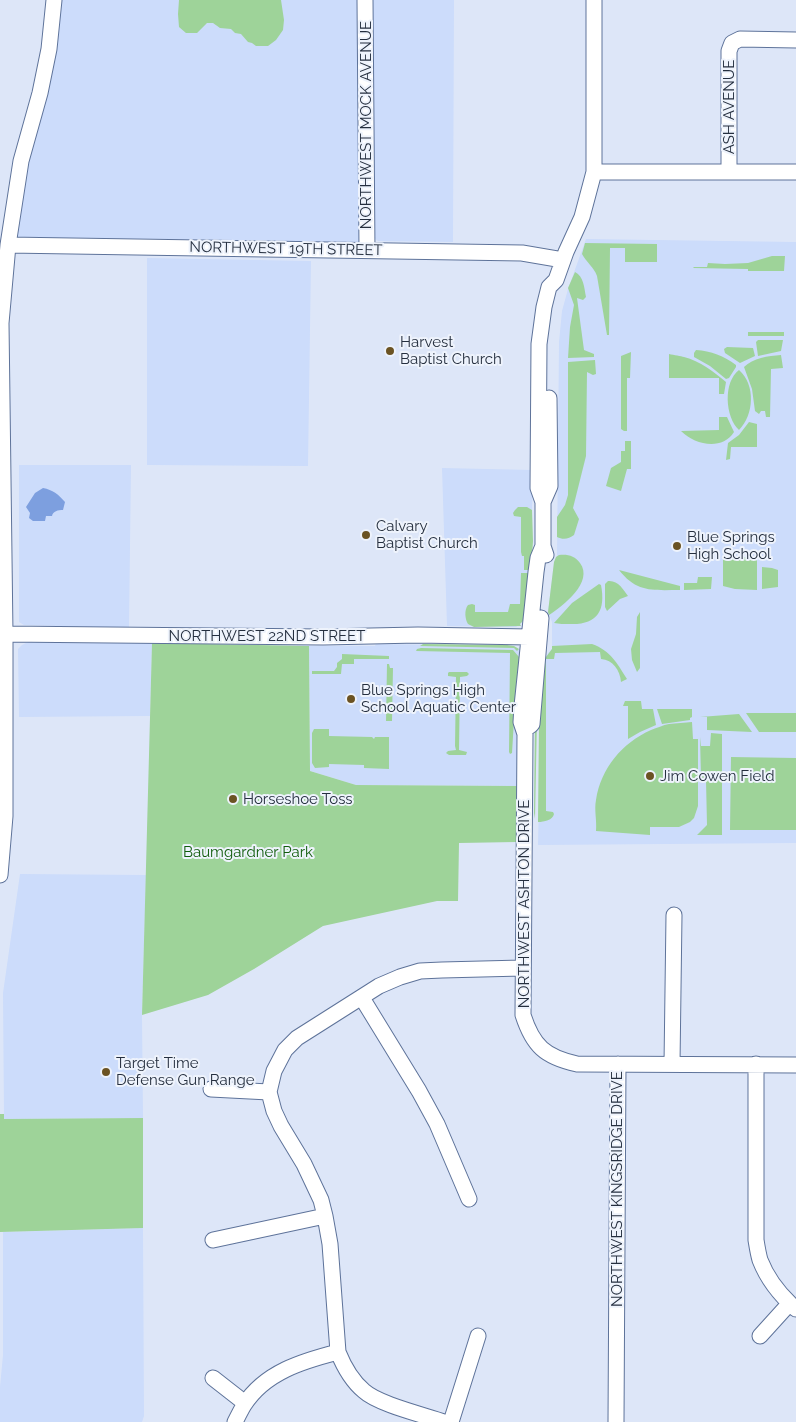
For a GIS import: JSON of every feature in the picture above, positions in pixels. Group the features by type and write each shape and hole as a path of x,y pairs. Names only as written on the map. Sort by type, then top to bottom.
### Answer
{"street":[{"path":"0,875 5,816 1,323 8,244 21,161 40,94 49,49 54,0"},
{"name":"NORTHWEST MOCK AVENUE","path":"365,0 367,250"},
{"name":"NORTHWEST ASHTON DRIVE","path":"525,734 532,724 547,559 543,546 543,502 538,488 539,344 549,287 556,280 582,217 594,172 594,0"},
{"name":"ASH AVENUE","path":"729,172 729,51 732,44 740,39 796,40"},
{"path":"594,172 796,172"},
{"name":"NORTHWEST 19TH STREET","path":"8,244 522,253 563,260"},
{"name":"NORTHWEST ASHTON DRIVE","path":"543,546 538,558 521,722 525,734 523,1015 534,1041 547,1053 561,1060 577,1064 618,1064"},
{"name":"NORTHWEST 22ND STREET","path":"5,634 529,637"},
{"path":"672,1064 674,915"},
{"path":"444,1422 382,1401 365,1393 352,1379 344,1366 338,1352 330,1244 321,1200 304,1164 277,1118 269,1092 274,1071 285,1050 297,1038 379,986 420,971 522,968"},
{"path":"362,998 437,1124 469,1199"},
{"name":"NORTHWEST KINGSRIDGE DRIVE","path":"616,1422 618,1064 796,1065"},
{"path":"756,1064 756,1240 760,1258 768,1276 793,1306 760,1336"},
{"path":"211,1089 269,1092"},
{"path":"213,1240 325,1216"},
{"path":"451,1422 478,1336"},
{"path":"235,1422 245,1403 274,1376 291,1366 338,1352"},
{"path":"213,1378 245,1403"}],"shaded area":[{"path":"54,0 365,0 367,250 8,245"},
{"path":"372,0 454,0 453,242 378,241 374,238"},
{"name":"Blue Springs High School","path":"586,239 796,242 796,843 538,845 541,703 545,659 552,649 552,622 548,612 554,562 557,556 559,342 562,311"},
{"path":"147,258 311,261 308,466 147,465"},
{"path":"19,465 131,465 129,628 24,625 19,622"},
{"path":"442,468 533,470 531,555 522,622 516,627 447,626"},
{"path":"28,642 152,643 150,716 19,717 18,649"},
{"path":"376,644 512,646 519,649 522,653 517,729 517,786 356,785 310,771 309,646 375,646"},
{"path":"20,874 146,875 142,1015 143,1118 4,1119 3,993"},
{"path":"143,1228 144,1416 142,1422 0,1422 0,1387 3,1355 3,1232"}],"green space":[{"path":"179,0 281,0 284,20 283,30 276,40 268,46 256,46 248,42 241,34 235,33 231,29 220,28 213,23 207,23 197,33 186,33 179,27"},
{"path":"585,243 657,244 657,262 625,262 625,248 610,248 609,335 607,335 597,276 582,254"},
{"path":"772,256 785,256 784,271 693,268 707,267 708,263 748,263"},
{"path":"575,272 582,279 586,297 583,300 577,298 584,350 594,354 594,357 568,358 574,305 568,288"},
{"path":"748,332 784,332 784,336 748,336"},
{"path":"758,340 783,340 781,351 758,356 756,342"},
{"path":"727,347 753,348 755,356 740,363 725,353 724,349"},
{"path":"696,350 712,353 727,359 736,367 729,378 726,379 710,366 694,357"},
{"path":"631,352 630,378 627,378 627,431 624,431 621,429 621,356"},
{"path":"669,354 690,359 712,371 726,382 724,394 719,394 719,378 669,378"},
{"path":"781,355 783,368 771,369 770,417 766,417 765,411 761,411 759,414 755,411 752,389 744,367 756,360"},
{"path":"595,360 596,374 593,375 587,372 586,456 573,508 579,519 574,535 561,539 557,537 557,517 565,505 568,495 568,362"},
{"path":"739,370 748,384 751,400 748,416 739,430 731,417 728,391 734,375"},
{"path":"719,417 727,417 734,432 723,442 708,444 694,440 681,431 719,430"},
{"path":"749,422 757,424 757,447 731,447 730,459 726,460 728,443 739,435"},
{"path":"625,441 631,441 631,469 627,469 621,491 606,486 611,468 621,462 621,451 625,451"},
{"path":"518,507 527,507 532,510 533,541 531,570 524,570 524,556 522,556 521,552 521,517 514,516 513,513"},
{"path":"559,555 571,556 576,559 583,570 583,578 569,600 549,615 554,562"},
{"path":"723,557 757,557 757,590 735,589 723,586"},
{"path":"762,567 778,570 778,587 762,589"},
{"path":"619,570 680,586 680,590 646,589 632,583"},
{"path":"521,573 530,573 524,620 520,624 521,626 474,627 468,624 465,614 468,605 475,605 475,612 508,612 510,604 520,604"},
{"path":"698,577 712,577 711,589 684,590 684,583 697,583"},
{"path":"608,581 617,583 628,596 620,599 607,611 605,607 605,584"},
{"path":"599,584 601,585 602,602 598,615 587,622 579,624 554,623 572,603"},
{"path":"640,612 640,668 637,672 632,660 631,649 636,634 637,617"},
{"name":"Baumgardner Park","path":"152,643 309,646 310,771 356,785 517,786 516,842 459,843 458,901 437,901 323,926 208,995 142,1015"},
{"path":"423,644 507,645 519,649 517,651 514,648 420,646"},
{"path":"592,644 609,654 627,679 621,682 615,666 609,661 601,659 600,652 555,653 554,659 546,659 546,811 553,812 554,814 550,819 538,822 539,722 546,657 552,646"},
{"path":"421,648 513,650 519,657 512,753 510,754 509,752 510,653 416,651"},
{"path":"342,654 389,656 389,659 354,659 354,664 342,664 341,674 312,674 312,671 334,671 337,663 342,659"},
{"path":"387,664 389,664 390,668 393,668 392,721 386,721"},
{"path":"449,672 467,672 469,674 460,677 459,750 467,752 466,755 449,755 446,753 456,750 456,677 448,676"},
{"path":"625,701 641,701 642,709 653,709 656,725 628,739 628,706 623,706"},
{"path":"657,709 692,709 692,717 690,720 662,724"},
{"path":"746,713 796,713 796,732 759,732"},
{"path":"739,714 752,732 707,730 707,717 700,717"},
{"path":"535,718 537,718 535,819 534,813"},
{"name":"Jim Cowen Field","path":"692,722 693,739 698,739 698,806 694,818 679,827 650,827 650,835 596,831 595,804 603,777 614,758 631,742 651,730 669,724"},
{"path":"314,729 329,729 329,736 372,737 374,739 375,737 389,737 389,769 364,768 364,765 329,764 329,767 315,768 312,763 312,733"},
{"path":"711,733 722,734 722,835 697,835 707,825 706,780 701,778 700,737 701,746 710,746"},
{"path":"731,757 796,758 796,830 730,830"},
{"path":"0,1114 4,1114 4,1119 143,1118 143,1228 0,1232"}],"water":[{"path":"43,488 53,491 65,502 63,510 56,511 52,516 46,516 45,521 33,521 29,518 30,513 26,507 35,493"}],"place":[{"name":"Harvest Baptist Church","path":"390,351"},
{"name":"Calvary Baptist Church","path":"366,535"},
{"name":"Blue Springs High School","path":"677,546"},
{"name":"Blue Springs High School Aquatic Center","path":"351,699"},
{"name":"Jim Cowen Field","path":"650,776"},
{"name":"Horseshoe Toss","path":"233,799"},
{"name":"Target Time Defense Gun Range","path":"106,1072"}]}
